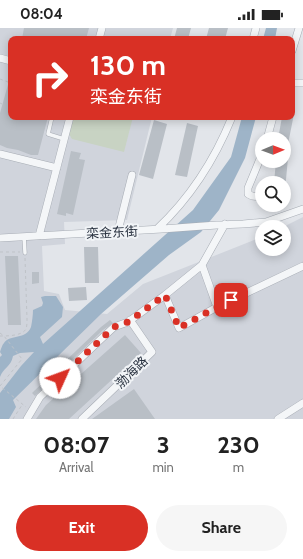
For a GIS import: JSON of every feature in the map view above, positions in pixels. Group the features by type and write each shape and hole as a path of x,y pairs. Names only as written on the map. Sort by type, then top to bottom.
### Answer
{"street":[{"path":"295,41 299,28"},
{"path":"39,236 69,120"},
{"path":"160,229 200,178 223,138 231,120"},
{"path":"269,132 272,120"},
{"path":"0,154 56,168"},
{"path":"255,196 248,194 248,188 256,168"},
{"path":"118,231 132,175"},
{"name":"栾金东街","path":"0,238 266,222 303,208"},
{"path":"27,419 45,391 114,327 128,322 202,265 221,225"},
{"path":"202,265 217,307"},
{"path":"165,295 179,328 217,307 303,266"},
{"name":"渤海路","path":"82,419 152,352 130,320"},
{"path":"278,419 303,403"}],"lane":[{"path":"51,120 48,134 64,139"},
{"path":"24,236 25,252"}],"path":[{"path":"0,80 8,82"},
{"path":"0,252 25,252 28,319 26,328 22,332 10,336 0,336"},
{"path":"0,333 22,359 0,386 22,404 13,419"}],"shaded area":[{"path":"0,28 173,28 171,36 8,36 8,120 151,120 127,220 64,222 65,244 42,246 44,291 59,294 65,310 107,314 143,284 255,240 255,256 291,256 291,223 303,217 303,419 0,419"}],"green space":[{"path":"73,120 132,120 124,152 72,139 69,134"}],"water":[{"path":"266,28 277,28 276,36 264,36"},
{"path":"241,120 255,120 245,158 219,210 201,232 169,255 101,314 13,400 16,407 9,419 0,419 0,393 34,352 20,353 13,356 11,363 3,371 0,377 0,357 2,355 0,352 3,344 7,340 26,334 29,331 31,327 33,310 42,306 43,303 41,297 56,296 63,307 62,317 40,337 43,344 193,210 231,157"}],"building":[{"path":"24,28 89,28 87,36 23,36"},
{"path":"177,28 191,28 189,36 175,36"},
{"path":"209,28 228,28 226,36 207,36"},
{"path":"8,85 8,120 47,120 38,155 31,155 0,145 0,113"},
{"path":"154,120 167,124 153,179 139,175"},
{"path":"281,120 293,120 290,132 279,132"},
{"path":"187,123 198,126 187,177 175,175"},
{"path":"71,151 81,153 79,159 85,160 73,215 66,213 66,216 57,214"},
{"path":"275,168 287,168 286,176 275,176"},
{"path":"84,247 98,247 99,283 85,283"},
{"path":"5,256 18,256 21,325 8,325"},
{"path":"32,272 39,272 39,283 32,284"},
{"path":"86,287 87,300 69,301 68,288"},
{"path":"110,320 113,323 103,330 35,396 32,393 101,327"},
{"path":"125,335 141,353 69,419 36,419 46,405"},
{"path":"134,389 155,419 92,419"}],"route":[{"path":"60,378 114,327 128,322 165,295 179,328 231,300"}]}
